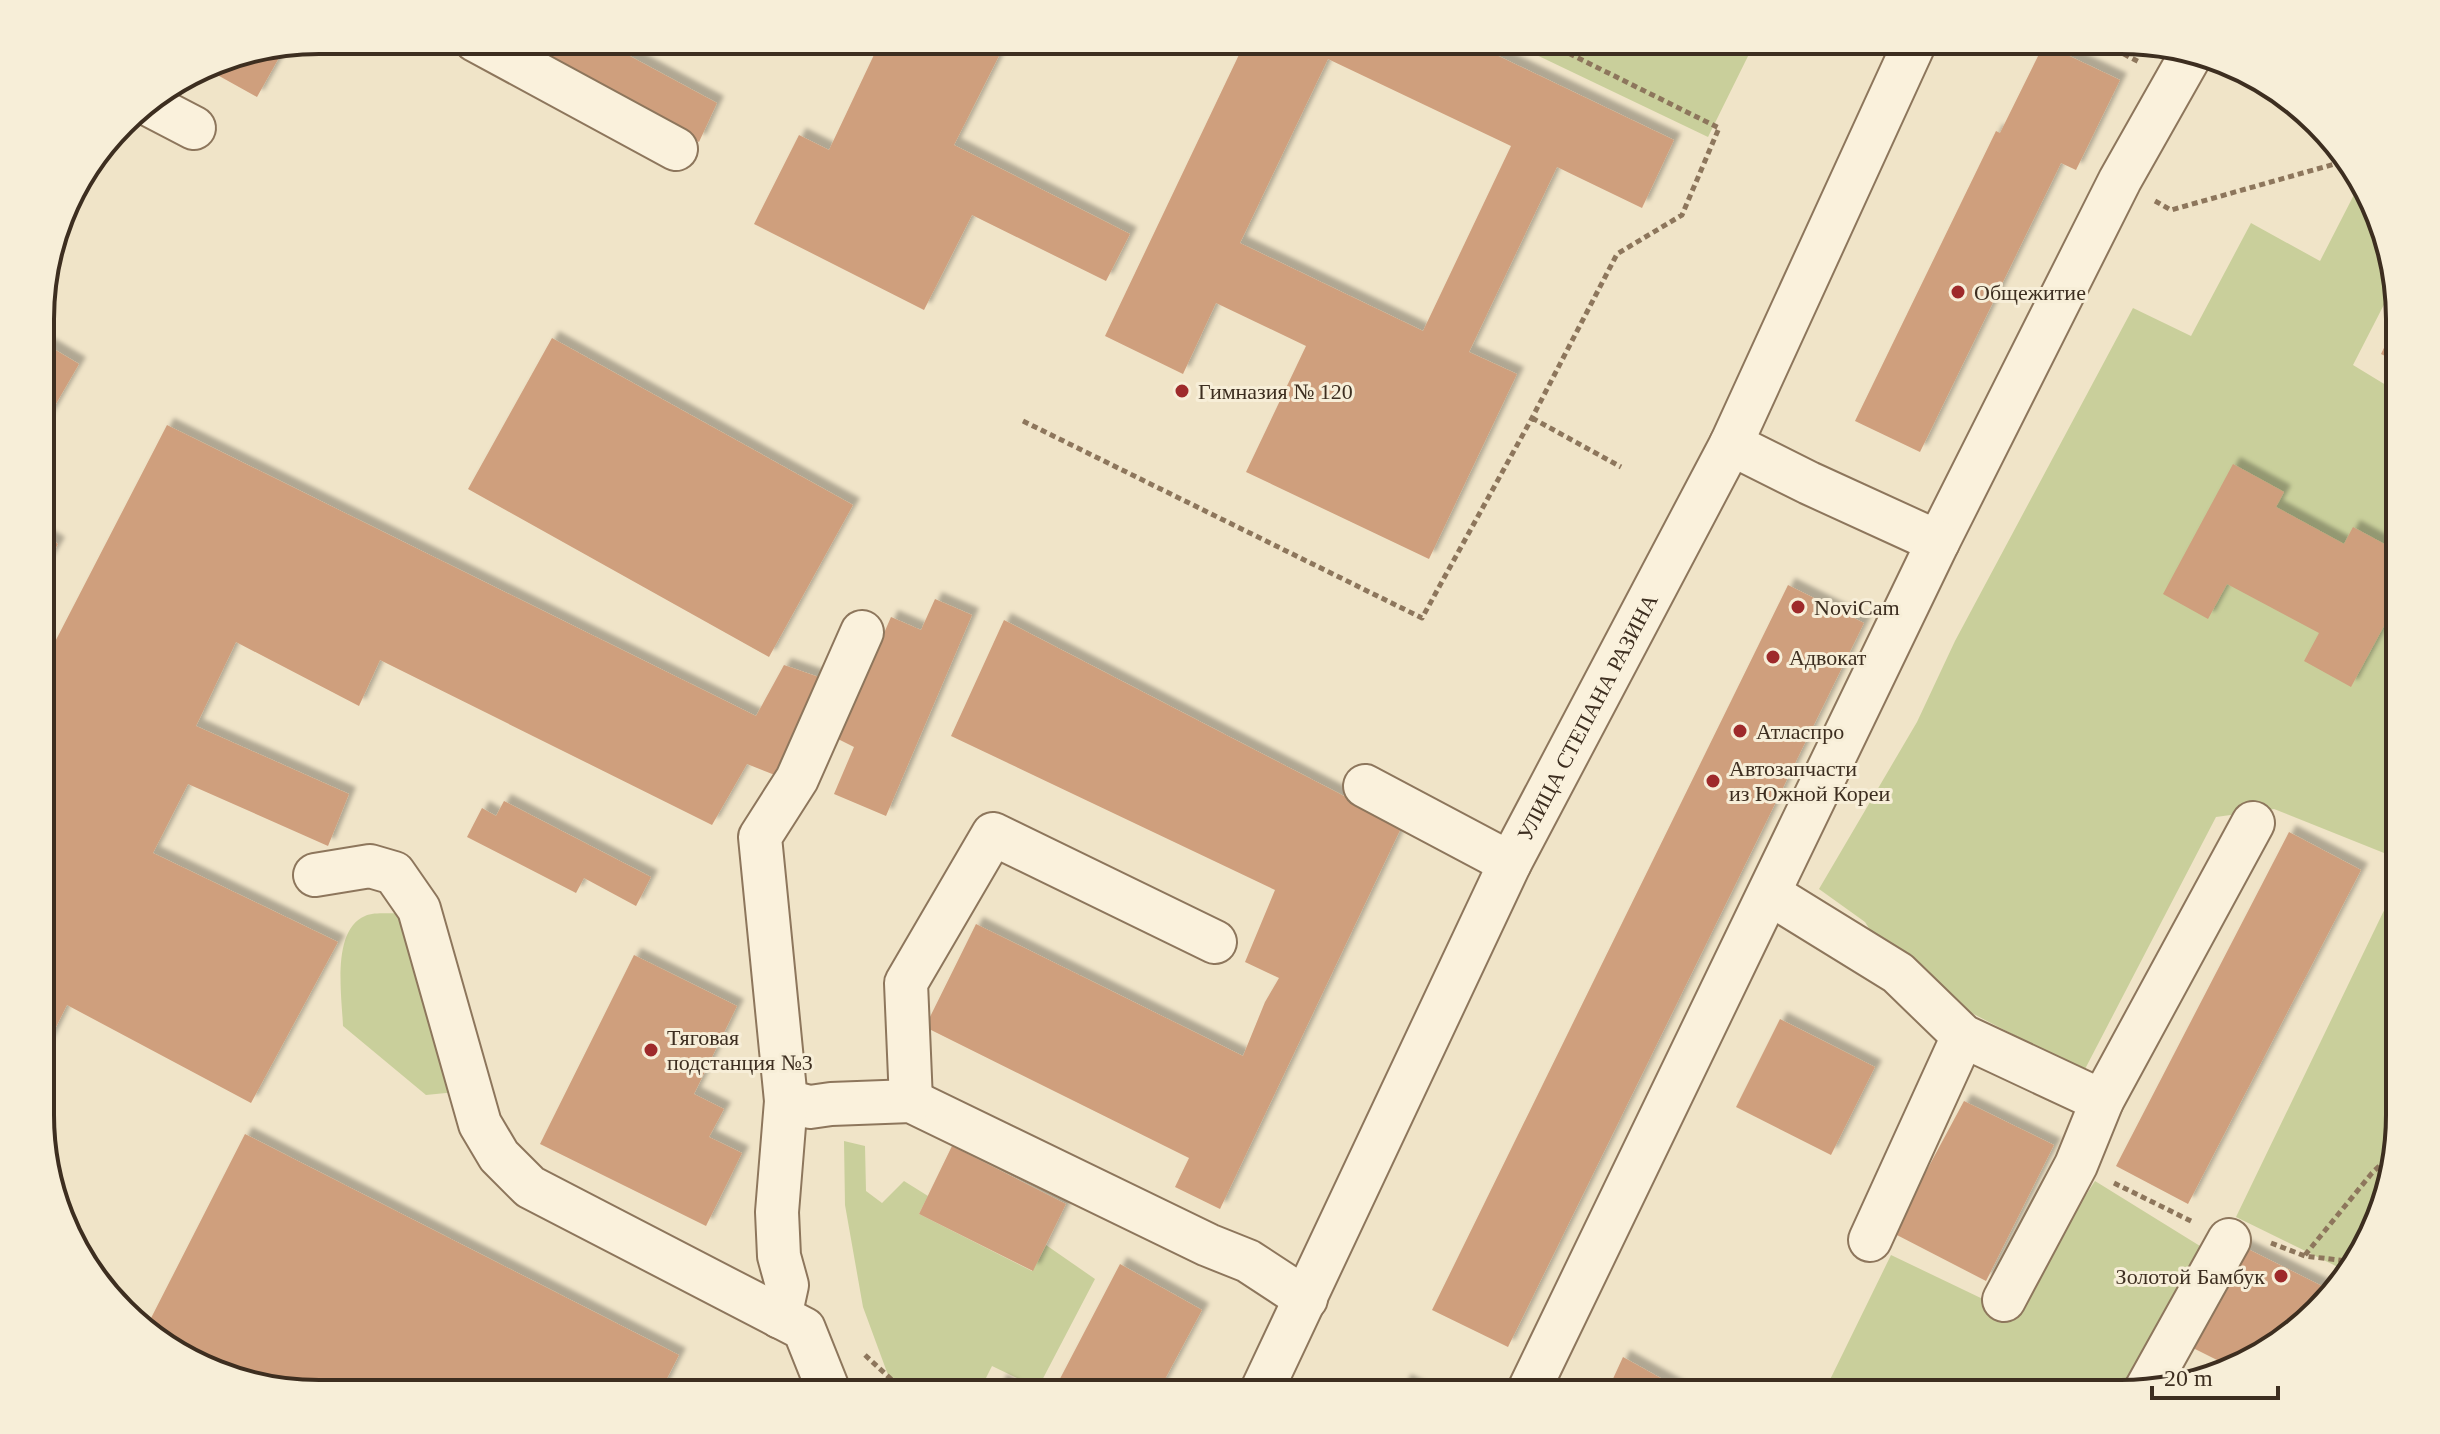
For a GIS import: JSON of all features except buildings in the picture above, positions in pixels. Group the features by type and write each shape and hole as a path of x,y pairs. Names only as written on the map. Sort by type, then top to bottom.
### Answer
{"street":[{"path":"501,54 676,149"},
{"name":"УЛИЦА СТЕПАНА РАЗИНА","path":"1267,1379 1510,863 1731,444 1910,54"},
{"path":"1534,1379 1938,542 2120,180 2186,62"},
{"path":"158,109 194,128"},
{"path":"1731,444 1938,542"},
{"path":"780,1317 787,1285 779,1256 777,1212 786,1101 760,837 797,779 862,632"},
{"path":"1365,786 1510,863"},
{"path":"2004,1300 2076,1165 2102,1101 2253,823"},
{"path":"911,1101 906,983 993,834 1215,942"},
{"path":"315,875 370,866 394,873 419,909 480,1124 499,1156 530,1187 804,1329 824,1380"},
{"path":"1770,894 1898,973 1963,1036 2102,1101"},
{"path":"1870,1240 1963,1036"},
{"path":"786,1101 810,1107 911,1101 1208,1245 1248,1261 1306,1299"},
{"path":"2164,1376 2229,1240"}],"path":[{"path":"1023,421 1422,618 1532,418 1617,254 1682,215 1719,128 1570,54"},
{"path":"2120,180 2171,210 2335,164"},
{"path":"1532,418 1621,467"},
{"path":"2305,1256 2381,1164"},
{"path":"2076,1165 2229,1240 2247,1234 2305,1256 2341,1260"},
{"path":"865,1355 892,1380"}],"green space":[{"path":"1534,54 1749,54 1708,137"},
{"path":"2354,194 2372,234 2381,267 2385,302 2353,365 2385,384 2385,853 2274,809 2216,817 2084,1071 1925,989 1879,944 1865,922 1819,889 1917,722 1955,641 2133,308 2191,336 2251,223 2320,261"},
{"path":"2385,908 2385,1132 2381,1167 2366,1216 2337,1267 2236,1217"},
{"path":"396,913 422,930 466,1091 426,1095 343,1026 341,965 347,935 354,924 365,916"},
{"path":"844,1141 865,1146 866,1191 882,1203 904,1181 928,1196 919,1214 1032,1271 1046,1245 1095,1279 1042,1380 1020,1380 992,1366 985,1380 890,1380 863,1307 845,1205"},
{"path":"2095,1181 2200,1246 2130,1379 1830,1379 1891,1255 2010,1312"}],"place":[{"name":"Общежитие","path":"1958,292"},
{"name":"Гимназия № 120","path":"1182,391"},
{"name":"NoviСam","path":"1798,607"},
{"name":"Адвокат","path":"1773,657"},
{"name":"Атласпро","path":"1740,731"},
{"name":"Автозапчасти из Южной Кореи","path":"1713,781"},
{"name":"Тяговая подстанция №3","path":"651,1050"},
{"name":"Золотой Бамбук","path":"2281,1276"}]}
